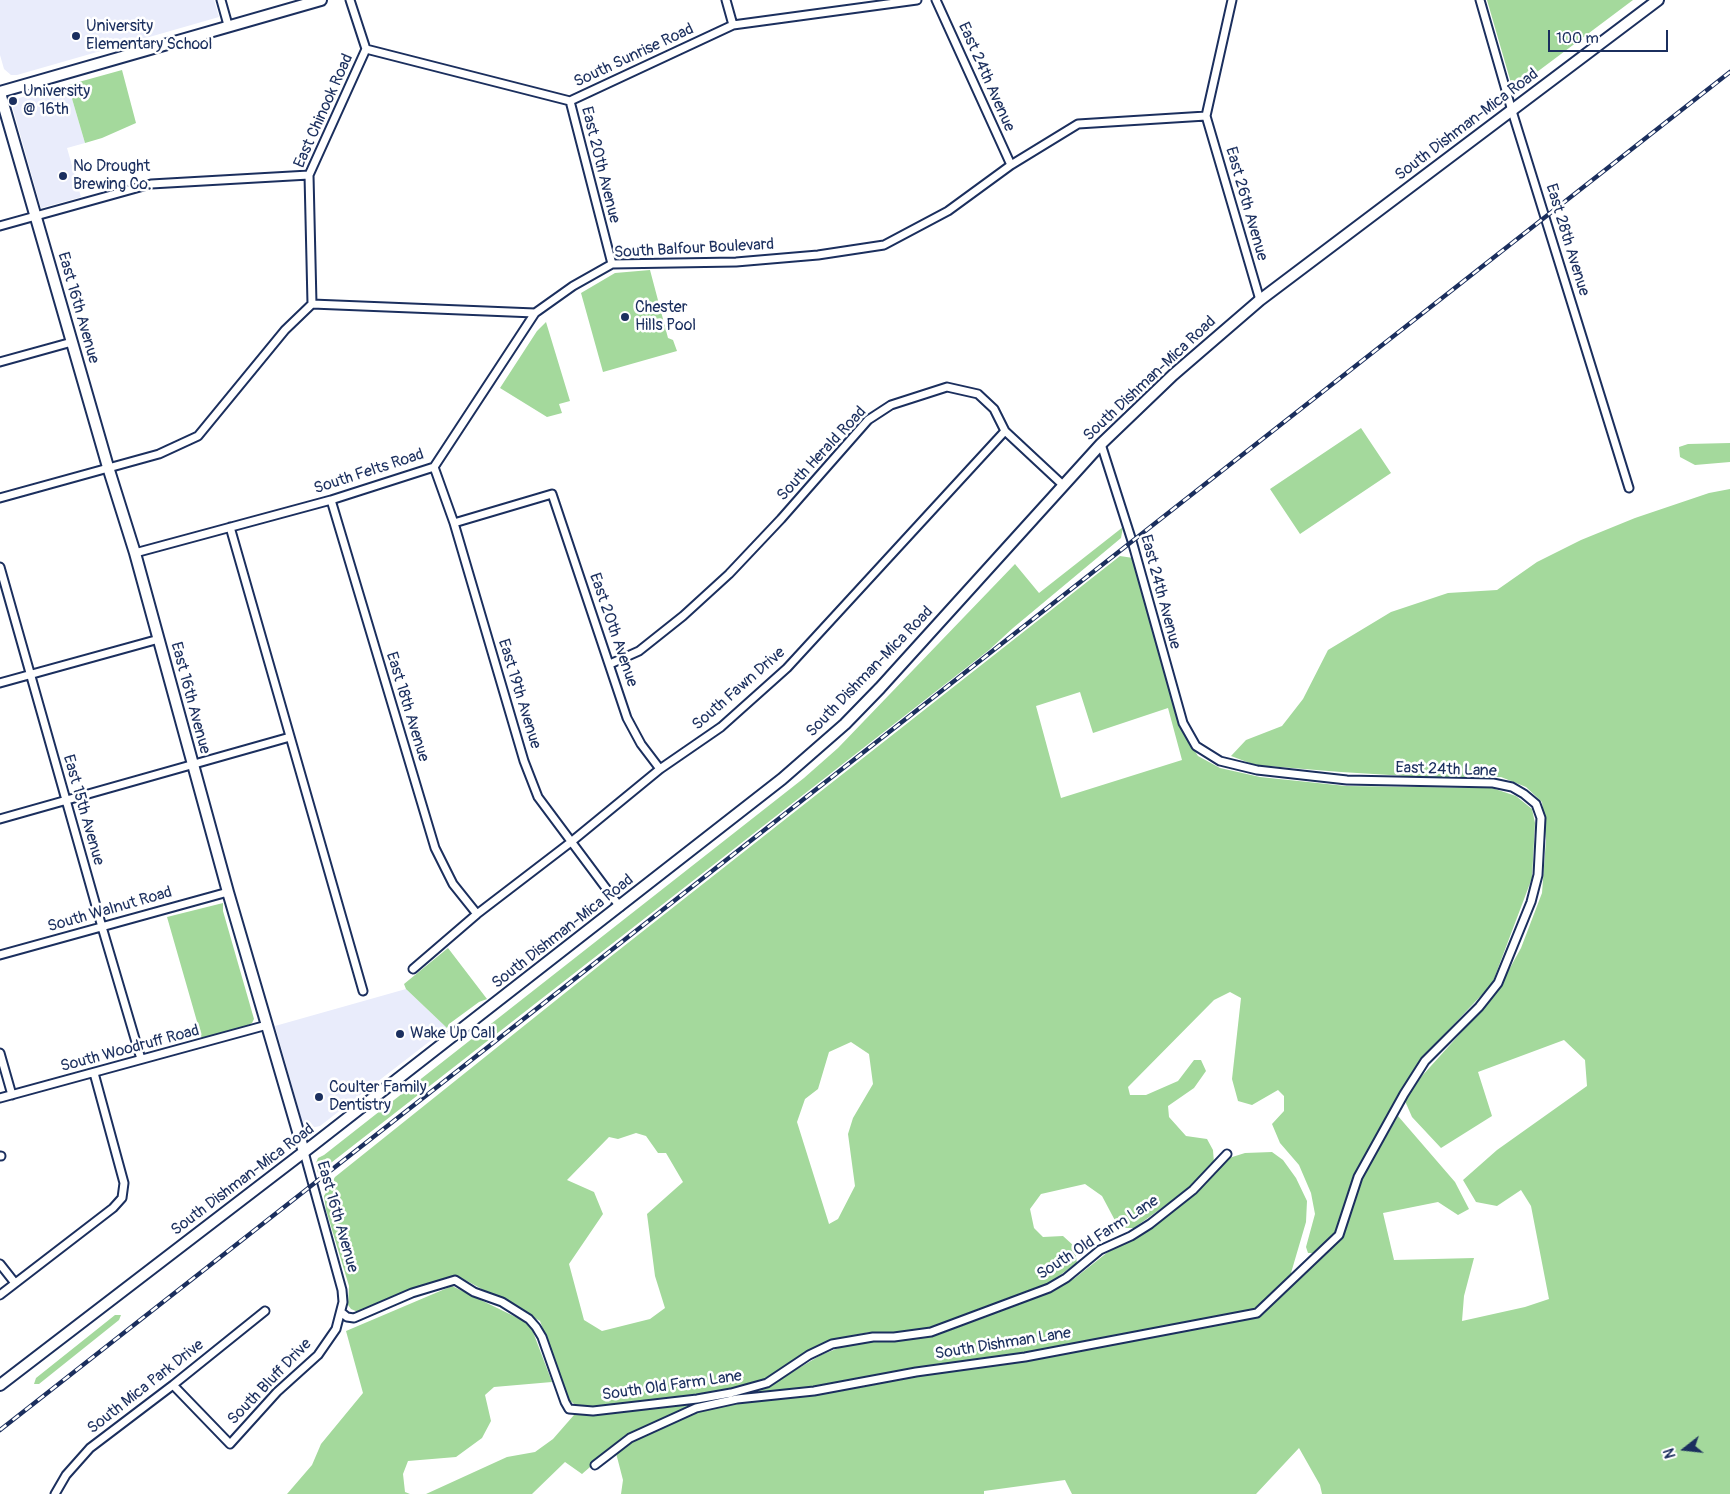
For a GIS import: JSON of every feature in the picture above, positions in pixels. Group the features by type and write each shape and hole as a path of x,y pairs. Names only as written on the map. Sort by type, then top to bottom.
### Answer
{"main road":[{"path":"0,92 228,25 321,0"},
{"name":"South Dishman-Mica Road","path":"0,1385 304,1152 782,779 845,724 880,688 1101,444 1173,375 1260,300 1658,0"},
{"name":"East 16th Avenue","path":"0,92 108,467 135,553 228,892 304,1152"}],"street":[{"path":"221,0 228,25"},
{"path":"350,0 366,49"},
{"path":"726,0 733,25"},
{"name":"South Sunrise Road","path":"366,49 570,101 733,25 916,0"},
{"name":"East 24th Avenue","path":"936,0 1011,165"},
{"path":"1206,116 1232,0"},
{"name":"East 28th Avenue","path":"1480,0 1512,111 1629,488"},
{"name":"East Chinook Road","path":"312,304 309,175 366,49"},
{"name":"East 20th Avenue","path":"570,101 612,264"},
{"name":"South Balfour Boulevard","path":"535,313 573,286 612,264 736,262 818,255 884,245 948,211 1011,165 1078,124 1206,116"},
{"name":"East 26th Avenue","path":"1206,116 1260,300"},
{"path":"0,226 151,184 309,175"},
{"path":"0,498 159,454 198,436 285,330 312,304 535,313"},
{"name":"South Felts Road","path":"135,553 331,500 434,467 535,313"},
{"path":"0,362 72,342"},
{"name":"South Herald Road","path":"610,664 640,651 683,616 729,574 868,420 891,404 947,387 978,394 994,410 1004,432 1064,486"},
{"name":"South Fawn Drive","path":"413,969 477,914 571,842 660,769 721,727 787,668 1004,432"},
{"name":"East 24th Avenue","path":"1101,444 1132,541 1183,724 1196,746"},
{"name":"East 19th Avenue","path":"434,467 454,524 524,761 538,797 620,907"},
{"name":"East 20th Avenue","path":"454,524 552,494 628,718 641,744 660,769"},
{"name":"East 18th Avenue","path":"331,500 436,848 453,884 477,914"},
{"path":"230,527 363,991"},
{"name":"East 15th Avenue","path":"0,567 141,1059"},
{"path":"0,683 159,639"},
{"path":"0,819 290,737"},
{"name":"East 24th Lane","path":"1196,746 1220,761 1266,771 1347,780 1493,783 1512,787 1536,804 1541,818 1538,875 1531,902 1498,983 1479,1007 1425,1061 1404,1094 1358,1177"},
{"name":"South Walnut Road","path":"0,955 228,892"},
{"name":"South Woodruff Road","path":"0,1098 267,1025"},
{"path":"0,1053 12,1094"},
{"path":"0,1295 113,1208 122,1198 124,1184 94,1073"},
{"name":"East 16th Avenue","path":"304,1152 342,1290 343,1302 341,1312"},
{"name":"South Old Farm Lane","path":"341,1312 348,1317 354,1318 412,1293 455,1280 474,1292 502,1302 529,1319 542,1337 569,1409 593,1411 696,1399 739,1391 767,1383 809,1355 832,1344 874,1337 894,1337 931,1332 1049,1288 1066,1278 1100,1250 1131,1236 1150,1224 1193,1190 1227,1154"},
{"name":"South Dishman Lane","path":"595,1465 630,1438 696,1408 737,1399 814,1392 916,1372 1025,1357 1257,1313 1339,1234 1358,1177"},
{"path":"0,1264 15,1284"},
{"name":"South Mica Park Drive","path":"55,1494 66,1475 90,1448 173,1385 265,1311"},
{"name":"South Bluff Drive","path":"173,1385 230,1444 277,1392 318,1355 336,1329 341,1312"}],"shaded area":[{"name":"University Elementary School","path":"0,0 214,0 219,17 17,75 11,75 4,69 0,55"},
{"path":"68,85 85,143 67,148 81,197 41,208 13,109 14,104 19,98"},
{"path":"406,989 447,1028 320,1126 306,1127 302,1121 275,1026"}],"green space":[{"path":"1487,0 1633,0 1516,86 1511,83"},
{"path":"122,70 136,123 102,138 85,143 68,85"},
{"name":"Chester Hills Pool","path":"650,270 668,338 673,340 677,351 603,372 581,293 615,273"},
{"path":"546,322 570,401 559,404 562,413 547,417 500,388 537,331"},
{"path":"1361,428 1391,473 1300,534 1270,489"},
{"path":"1730,443 1730,462 1695,465 1680,457 1679,447 1688,444"},
{"path":"1730,489 1730,1494 1322,1494 1320,1485 1299,1448 1256,1494 1072,1494 1065,1480 984,1491 984,1494 621,1494 623,1480 616,1453 612,1448 582,1474 565,1462 532,1494 426,1494 507,1457 535,1452 553,1439 574,1415 687,1403 735,1395 770,1385 821,1355 841,1347 872,1342 899,1341 940,1334 1052,1292 1075,1278 1108,1252 1136,1238 1194,1194 1229,1158 1245,1153 1272,1152 1283,1160 1296,1178 1307,1201 1306,1222 1291,1273 1297,1280 1342,1238 1363,1177 1398,1116 1455,1182 1469,1209 1458,1215 1438,1202 1383,1213 1394,1260 1474,1258 1464,1296 1462,1321 1525,1307 1549,1299 1531,1206 1521,1190 1497,1206 1476,1202 1463,1180 1497,1150 1587,1086 1585,1060 1564,1040 1478,1072 1492,1116 1441,1148 1412,1117 1405,1101 1421,1077 1495,995 1521,948 1542,893 1546,840 1542,802 1526,787 1501,777 1439,778 1341,772 1255,765 1231,756 1246,740 1282,726 1303,699 1328,650 1391,612 1448,593 1497,590 1537,562 1581,540 1635,518 1709,493"},
{"path":"1123,527 1121,538 989,650 318,1173 316,1163 318,1158 804,778 838,748 1015,564 1039,593"},
{"path":"1120,556 1133,558 1179,726 1198,756 1220,768 1260,777 1346,786 1492,788 1516,796 1532,809 1535,823 1532,878 1492,984 1421,1059 1353,1176 1335,1232 1314,1253 1308,1253 1306,1247 1315,1214 1311,1193 1299,1165 1280,1143 1272,1124 1284,1111 1284,1096 1278,1090 1252,1105 1238,1101 1232,1079 1241,998 1230,992 1214,1000 1128,1087 1130,1095 1146,1095 1178,1081 1194,1060 1201,1060 1206,1071 1194,1088 1168,1106 1169,1117 1186,1136 1207,1139 1213,1150 1214,1163 1188,1189 1134,1228 1119,1228 1102,1196 1085,1184 1041,1194 1030,1209 1034,1228 1043,1237 1063,1236 1074,1246 1077,1263 1046,1285 938,1327 895,1334 870,1332 835,1339 809,1351 765,1381 752,1385 696,1396 593,1408 577,1406 569,1400 540,1321 458,1276 400,1295 362,1311 358,1312 351,1309 348,1305 349,1286 326,1210 324,1196 335,1177 605,961","holes":["1080,692 1093,733 1168,708 1182,760 1061,798 1036,706","851,1042 869,1054 873,1084 853,1118 848,1134 855,1186 838,1219 829,1224 797,1122 805,1099 818,1089 829,1052","636,1133 646,1136 658,1153 666,1153 683,1182 647,1214 655,1276 665,1308 650,1319 602,1331 584,1320 569,1264 603,1214 594,1192 567,1180 609,1137 618,1139"]},
{"path":"223,903 223,911 254,1019 252,1023 244,1027 202,1039 167,917"},
{"path":"448,948 487,999 479,1002 449,1024 447,1028 406,989 404,984"},
{"path":"452,1286 530,1324 552,1382 494,1387 485,1395 491,1421 482,1438 456,1457 408,1461 403,1474 405,1492 410,1494 287,1494 312,1465 321,1444 363,1393 346,1331"},
{"path":"115,1315 121,1315 119,1320 39,1384 34,1384 36,1378"}],"railway":[{"path":"0,1430 1730,72"}],"place":[{"name":"University Elementary School","path":"76,36"},
{"name":"University @ 16th","path":"13,101"},
{"name":"No Drought Brewing Co.","path":"63,176"},
{"name":"Chester Hills Pool","path":"625,317"},
{"name":"Wake Up Call","path":"400,1034"},
{"name":"Coulter Family Dentistry","path":"319,1097"}]}
